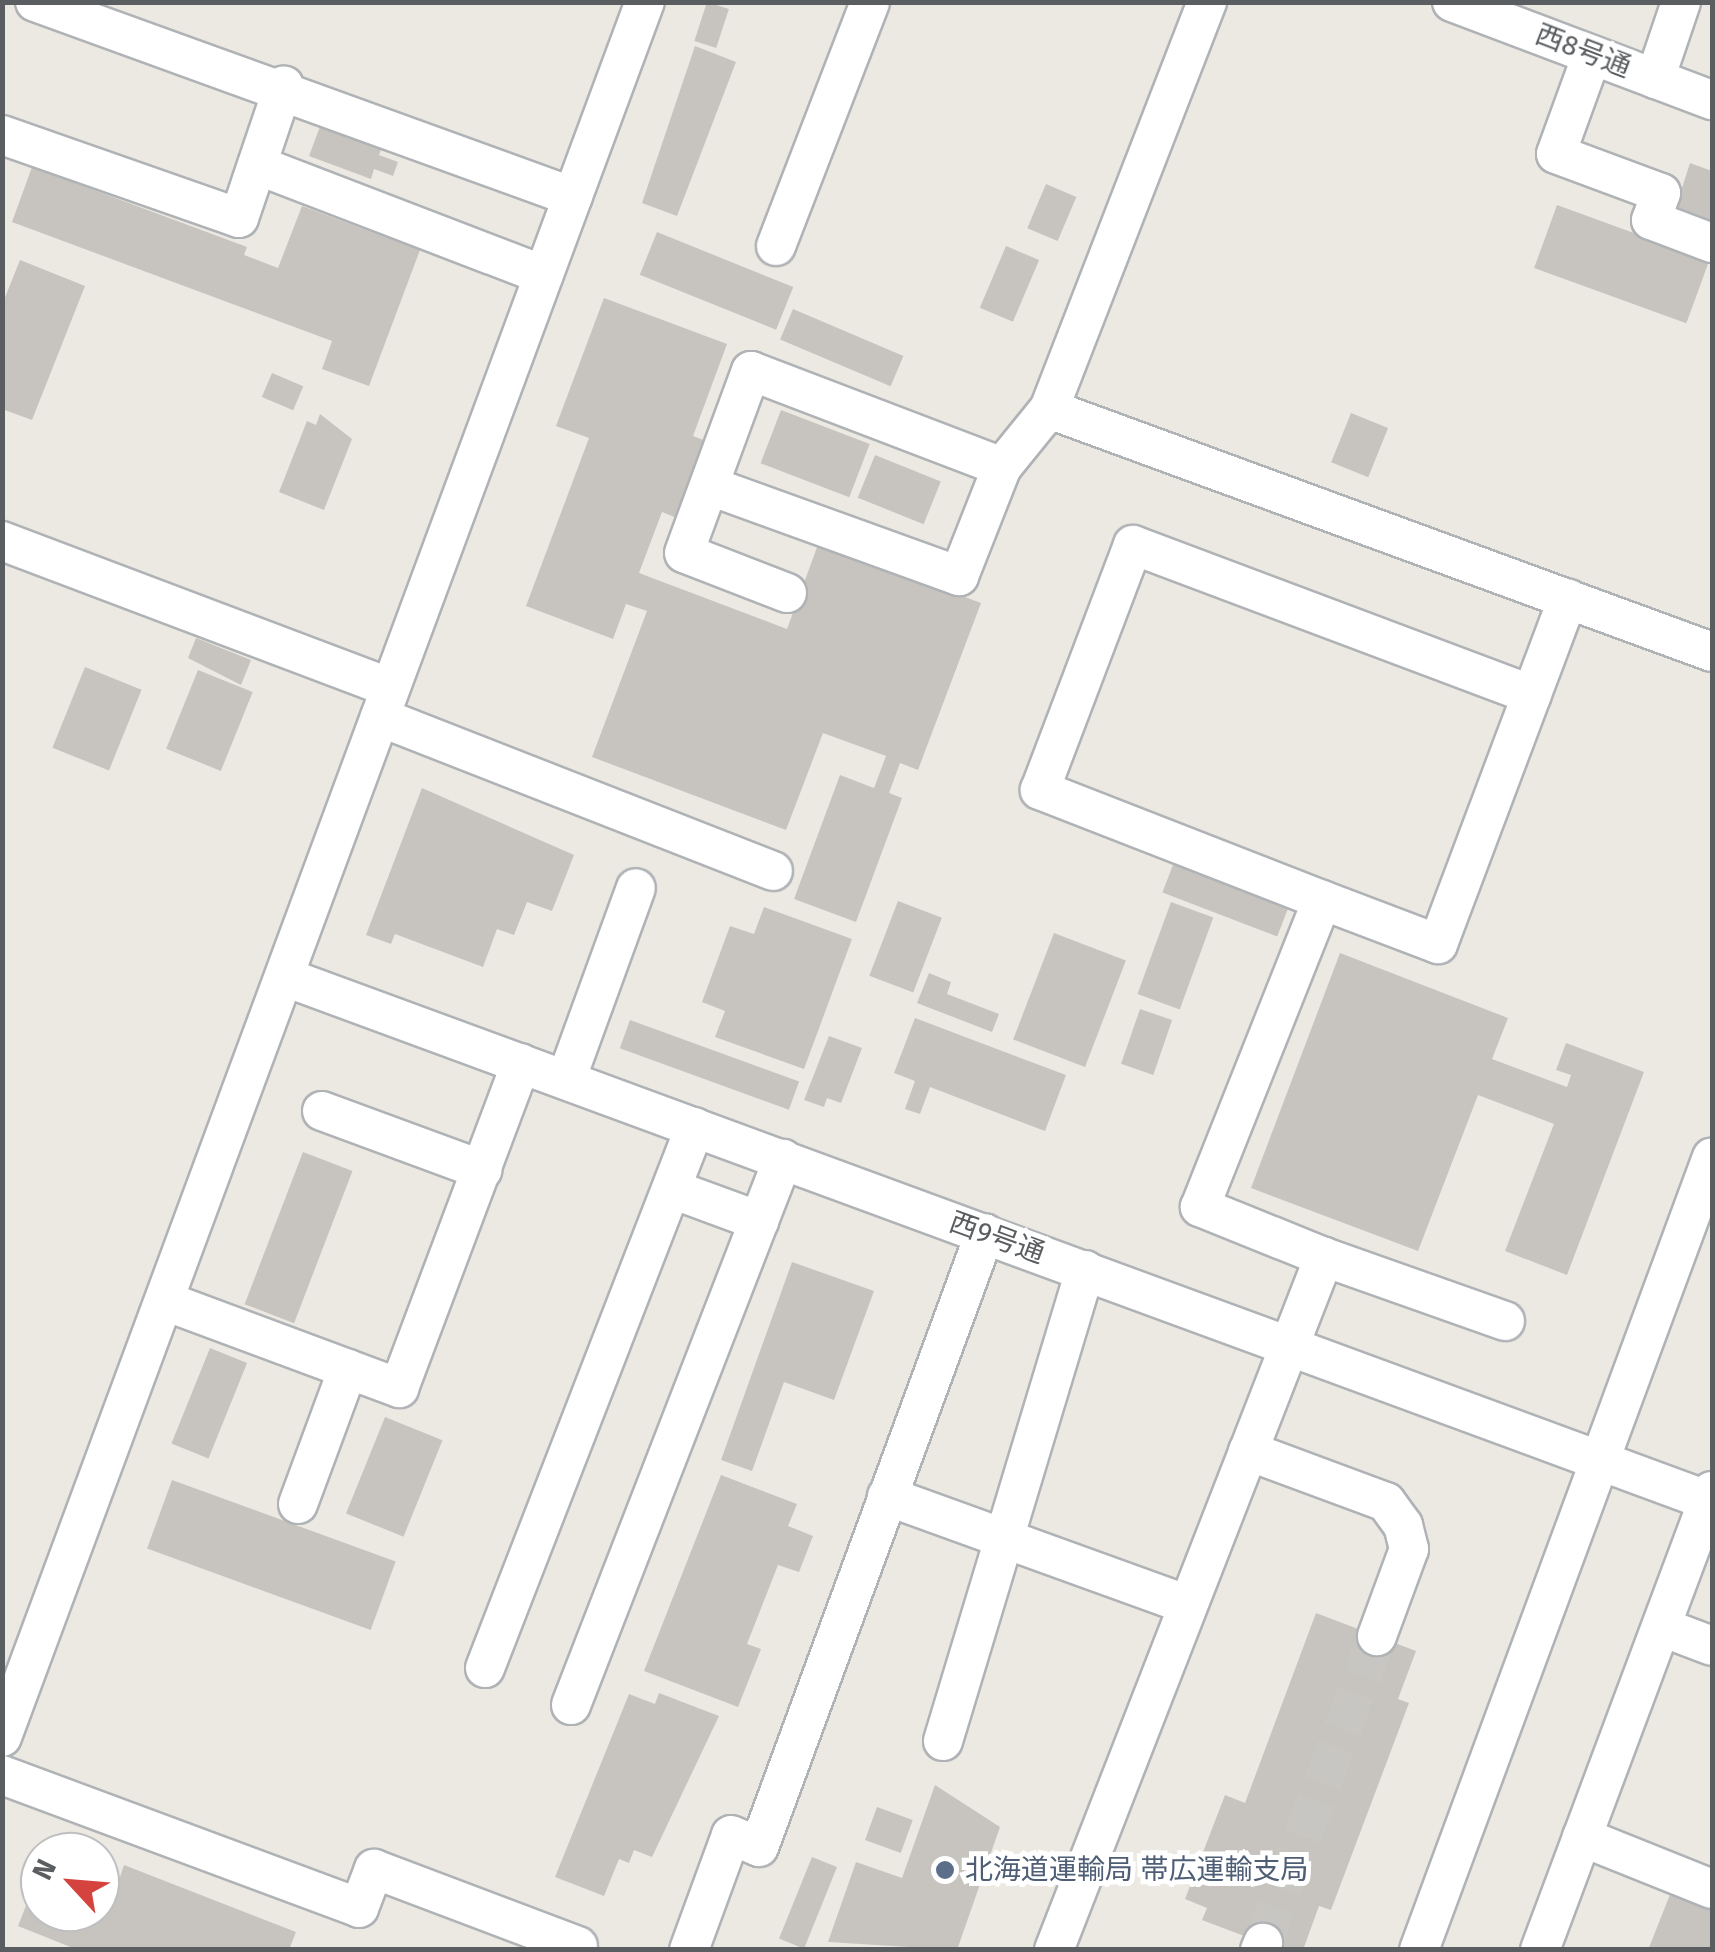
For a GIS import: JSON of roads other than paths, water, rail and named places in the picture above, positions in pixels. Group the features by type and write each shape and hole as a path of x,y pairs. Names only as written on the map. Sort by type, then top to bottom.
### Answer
{"street":[{"path":"35,2 284,86 573,197"},
{"path":"2,1736 645,2"},
{"path":"776,246 870,2"},
{"path":"710,486 959,576 1002,467 1050,408 1207,2"},
{"name":"西8号通","path":"1452,2 1712,100"},
{"path":"1655,79 1681,2"},
{"path":"1592,55 1556,154 1661,193 1651,220 1712,243"},
{"path":"2,136 239,218 284,86"},
{"path":"257,165 544,274"},
{"path":"787,593 684,553 751,371 1002,467"},
{"path":"1050,408 1712,652"},
{"path":"2,541 773,870"},
{"path":"1532,695 1133,545 1040,790 1438,944 1532,695 1568,599"},
{"path":"566,1080 636,888"},
{"path":"1322,900 1200,1208 1505,1321"},
{"name":"西9号通","path":"285,977 1711,1496"},
{"path":"164,1301 399,1388 522,1064"},
{"path":"322,1112 482,1170"},
{"path":"485,1668 695,1127"},
{"path":"1419,1950 1712,1157"},
{"path":"571,1706 782,1159"},
{"path":"672,1188 759,1221"},
{"path":"690,1950 731,1835 759,1846 984,1233"},
{"path":"1054,1950 1324,1257"},
{"path":"943,1740 1008,1540 1085,1270"},
{"path":"298,1504 348,1369"},
{"path":"1248,1451 1386,1502 1409,1549 1377,1636"},
{"path":"887,1496 1188,1605"},
{"path":"1540,1950 1711,1496"},
{"path":"1662,1627 1712,1646"},
{"path":"2,1775 360,1908 374,1870 581,1948"},
{"path":"1582,1838 1712,1889"}],"tunnel":[{"path":"1263,1943 1377,1636"}],"place":[{"name":"北海道運輸局 帯広運輸支局","path":"945,1870"}]}
